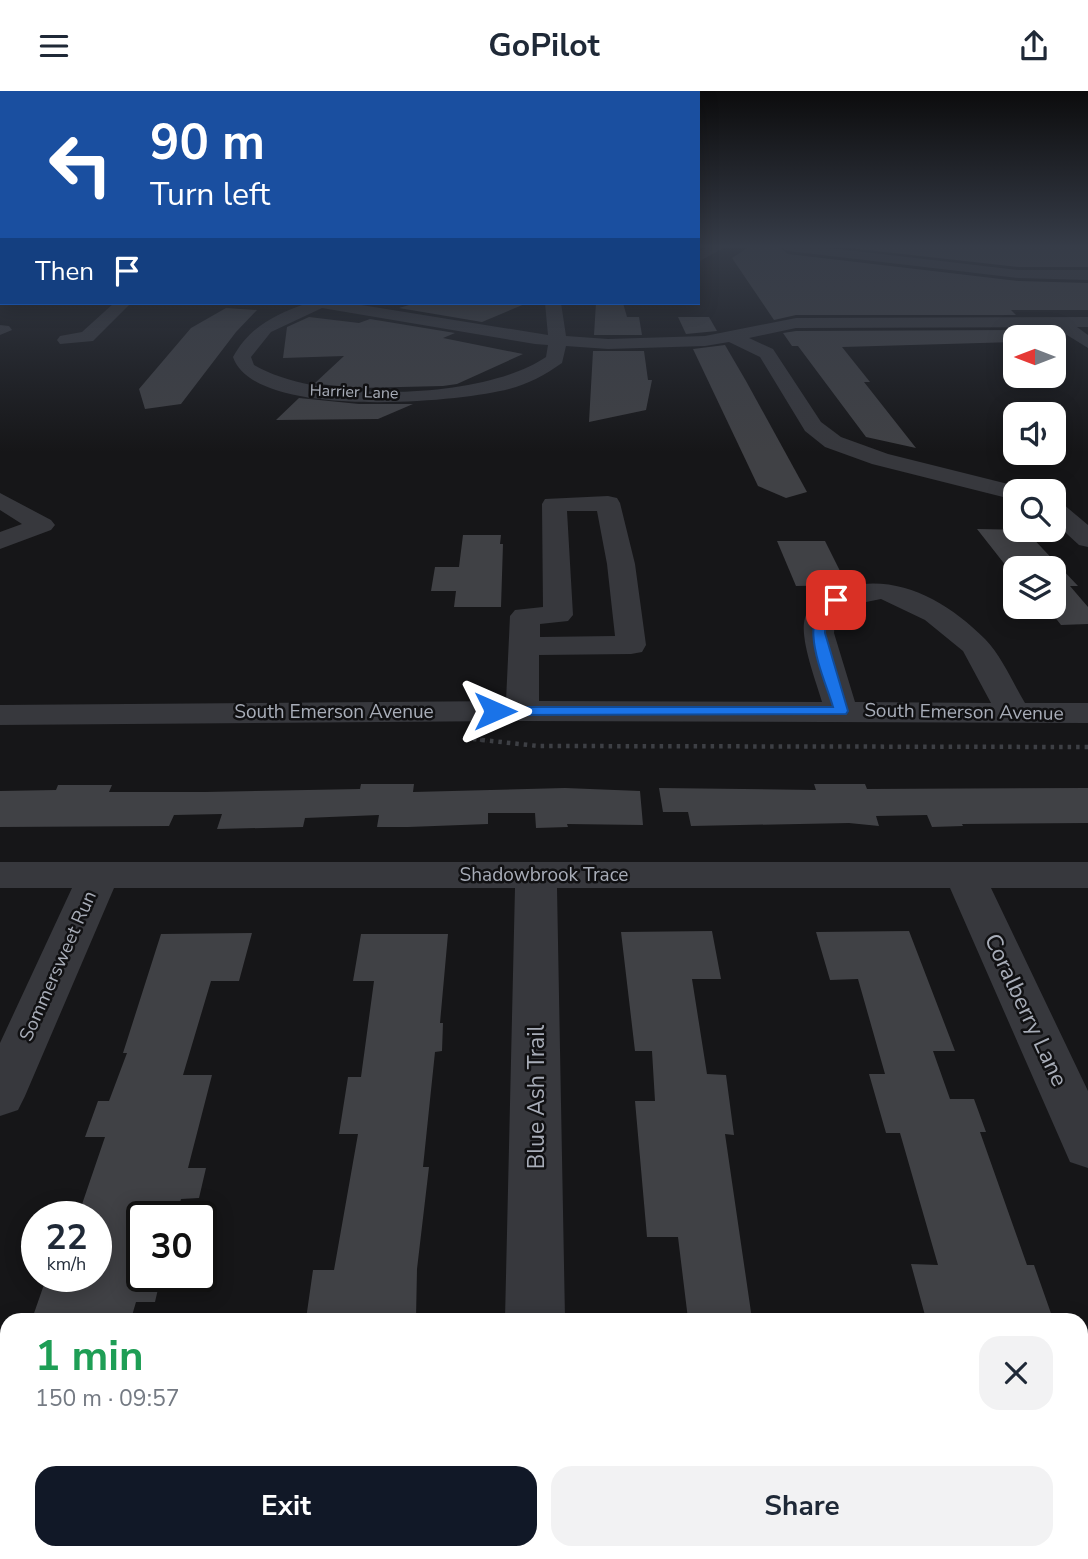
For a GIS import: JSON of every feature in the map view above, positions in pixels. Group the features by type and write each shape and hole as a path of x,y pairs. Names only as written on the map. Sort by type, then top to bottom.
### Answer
{"street":[{"path":"66,340 87,337 89,328 106,316"},
{"name":"Harrier Lane","path":"291,316 263,327 249,341 242,357 246,368 276,384 295,389 427,394 492,388 530,376 555,359 558,342"},
{"path":"397,316 558,342 657,344 731,336 796,323 1088,322"},
{"path":"555,316 558,342"},
{"path":"1058,322 1088,343"},
{"path":"731,336 767,353 821,434 871,465 1003,491"},
{"path":"0,500 42,525 0,541"},
{"path":"522,711 524,646 525,616 558,615 554,504 608,503 621,564 631,645 524,646"},
{"path":"1066,520 1088,539"},
{"path":"841,711 818,633 820,617 836,600 858,592 881,590 898,594 935,614 975,646 1014,713"},
{"name":"South Emerson Avenue","path":"0,715 522,711 1088,713"},
{"name":"Sommersweet Run","path":"0,1096 99,875"},
{"name":"Blue Ash Trail","path":"535,1313 536,875"},
{"name":"Coralberry Lane","path":"964,875 1088,1146"},
{"name":"Shadowbrook Trace","path":"0,876 1088,875"}],"path":[{"path":"469,739 538,746 1088,747"}],"building":[{"path":"213,316 252,316 181,404 145,409 139,389 191,328"},
{"path":"444,316 497,316 482,322"},
{"path":"595,316 639,317 642,335 594,335"},
{"path":"771,316 794,316 774,320"},
{"path":"309,317 359,323 370,319 455,333 443,338 523,354 457,384 359,388 319,384 315,383 344,356 283,358 287,327"},
{"path":"678,317 709,317 717,331 686,334"},
{"path":"1003,330 1003,342 842,347 870,382 864,382 916,448 866,437 798,346 792,346 783,333"},
{"path":"725,345 807,492 786,498 758,486 693,349"},
{"path":"593,351 644,351 648,380 652,380 646,410 589,422"},
{"path":"299,398 359,404 413,404 378,419 276,420"},
{"path":"977,529 1003,530 1003,542 1036,542 1050,556 1003,556 1003,562"},
{"path":"463,535 501,535 501,607 454,607 456,591 431,591 435,567 459,567"},
{"path":"777,541 825,541 847,585 796,586"},
{"path":"1066,573 1078,586 1070,586 1088,607 1088,624 1061,625 1056,619 1066,619"},
{"path":"361,784 414,784 413,792 565,788 640,791 643,825 567,824 568,827 536,828 535,813 488,813 488,824 408,827 377,827 379,815 305,818 303,827 217,829 222,814 174,815 169,826 0,827 0,791 56,790 58,785 112,785 109,792 360,789"},
{"path":"814,784 865,784 867,789 1088,788 1088,823 962,824 963,826 932,827 927,815 876,816 879,826 849,823 691,826 688,812 663,812 659,788 816,790"},
{"path":"712,931 721,979 692,979 707,1074 726,1075 734,1135 725,1134 751,1313 687,1313 678,1237 647,1237 635,1101 655,1101 652,1051 635,1051 621,932"},
{"path":"909,931 955,1051 933,1051 950,1099 974,1099 986,1132 980,1132 1027,1265 1034,1265 1051,1313 924,1313 911,1264 938,1265 900,1133 886,1133 869,1074 885,1074 858,979 830,980 816,932"},
{"path":"252,933 239,981 211,981 183,1075 212,1075 188,1168 206,1168 199,1198 180,1201 126,1201 126,1292 157,1292 155,1302 136,1302 133,1313 34,1313 41,1292 112,1292 112,1201 83,1201 105,1137 85,1137 98,1101 109,1101 127,1053 123,1053 161,934"},
{"path":"361,934 448,934 440,1023 443,1023 442,1051 435,1052 423,1167 429,1167 417,1269 416,1313 307,1313 313,1270 334,1270 358,1134 339,1134 348,1077 361,1077 374,981 353,981"}],"route":[{"path":"495,711 841,711 818,633 820,617 836,600"}]}
